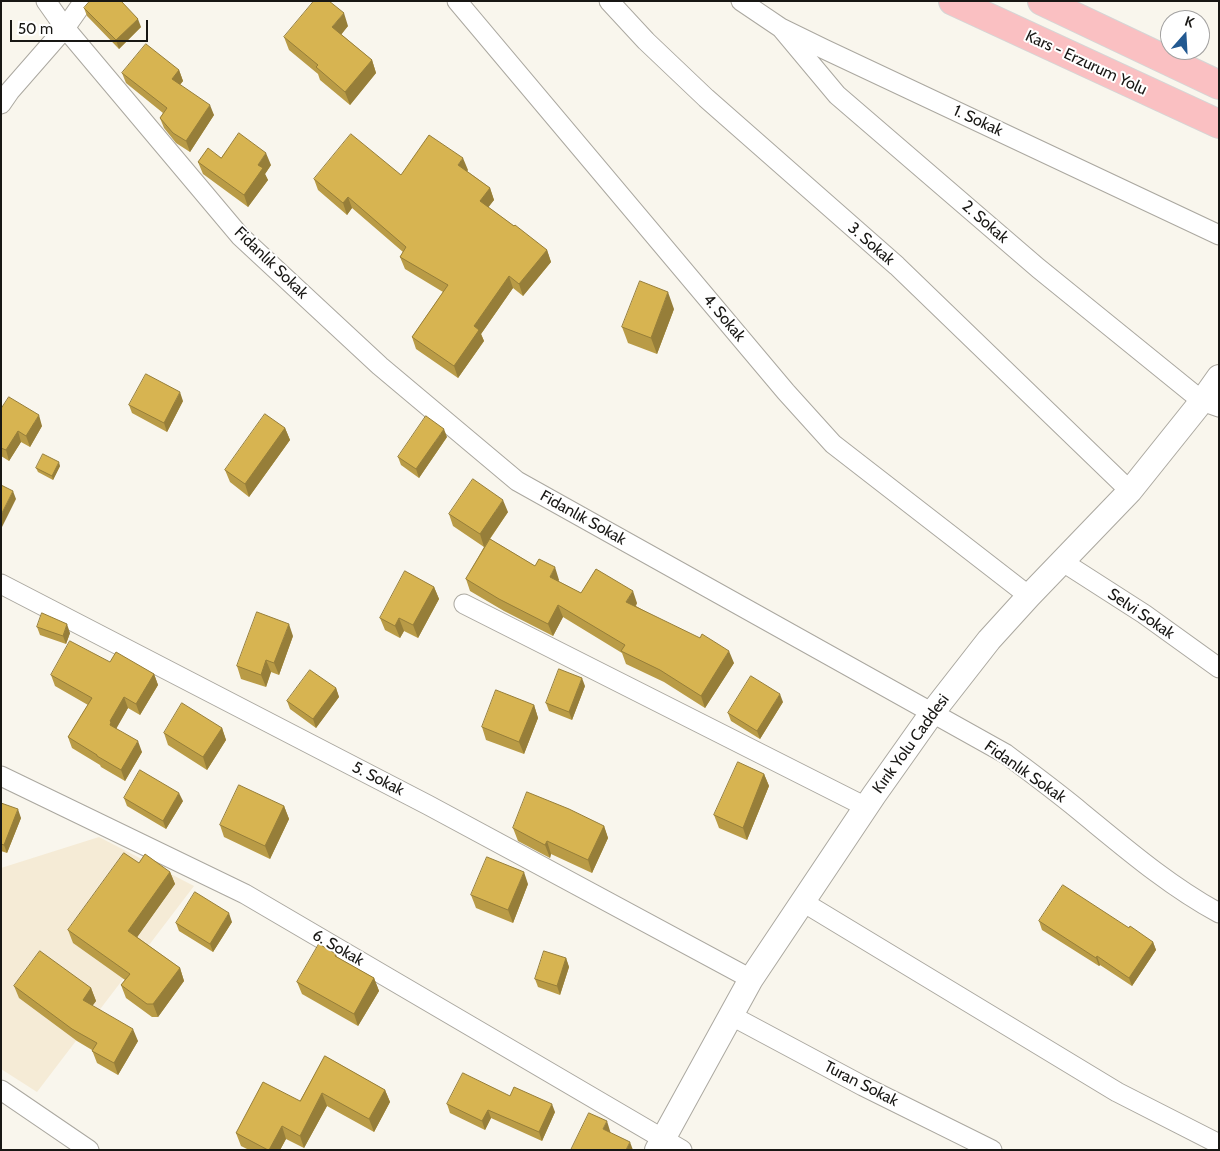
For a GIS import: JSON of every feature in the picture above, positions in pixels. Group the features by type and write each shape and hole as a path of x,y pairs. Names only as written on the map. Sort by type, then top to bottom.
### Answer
{"highway":[{"name":"Kars - Erzurum Yolu","path":"953,1 1219,124"},
{"path":"1042,1 1219,85"}],"street":[{"name":"Fidanlık Sokak","path":"46,1 65,28 240,236 380,366 517,481 1006,754 1146,865 1195,900 1219,914"},
{"path":"1,104 65,28 84,1"},
{"name":"4. Sokak","path":"456,1 786,392 834,444 1029,596"},
{"name":"3. Sokak","path":"609,1 646,41 706,98 897,266 1130,491"},
{"name":"1. Sokak","path":"742,1 782,28 824,49 1219,235"},
{"name":"2. Sokak","path":"782,28 837,95 1038,268 1211,404"},
{"name":"Kırık Yolu Caddesi","path":"668,1146 732,1016 752,980 866,807 932,713 989,640 1211,404 1219,377"},
{"name":"Selvi Sokak","path":"1063,562 1144,614 1219,668"},
{"name":"5. Sokak","path":"1,584 428,805 752,980"},
{"path":"464,604 866,807"},
{"name":"6. Sokak","path":"1,776 245,894 668,1146"},
{"path":"803,902 1118,1092 1219,1144"},
{"name":"Turan Sokak","path":"732,1016 863,1086 992,1150"},
{"path":"1,1090 89,1150"}],"shaded area":[{"path":"99,837 194,886 37,1092 1,1069 1,868"}],"building":[{"path":"90,1 121,1 138,19 116,40 84,8"},
{"path":"314,1 329,1 344,13 332,27 372,60 345,92 316,67 318,65 284,37"},
{"path":"146,44 179,70 172,79 210,105 186,141 173,133 160,118 167,108 122,73"},
{"path":"239,133 266,153 258,165 263,168 244,195 198,162 208,148 221,158"},
{"path":"351,134 401,175 429,135 463,158 458,165 490,188 480,201 547,250 519,284 509,276 474,326 479,330 454,366 412,337 448,285 400,257 406,247 348,197 343,203 314,179"},
{"path":"640,281 668,292 651,338 622,327"},
{"path":"146,374 180,392 164,423 129,405"},
{"path":"9,397 39,415 26,436 18,431 6,450 1,448 1,409"},
{"path":"265,414 285,428 245,484 225,470"},
{"path":"426,416 444,429 416,469 398,457"},
{"path":"43,454 59,462 52,476 36,468"},
{"path":"473,479 503,500 480,534 449,514"},
{"path":"1,485 13,491 1,515"},
{"path":"490,539 535,566 539,559 555,567 550,577 581,593 596,569 633,591 626,602 700,638 702,634 729,651 701,696 660,670 621,651 625,645 558,605 548,624 499,599 466,579"},
{"path":"405,571 434,587 413,625 399,618 395,626 380,618"},
{"path":"257,612 289,624 274,663 266,660 261,675 237,666"},
{"path":"42,613 67,624 63,636 37,627"},
{"path":"70,641 110,662 116,652 154,674 136,704 124,697 110,721 110,725 138,741 121,770 68,737 92,698 51,675"},
{"path":"559,669 582,678 569,712 546,703"},
{"path":"310,670 336,688 313,719 287,701"},
{"path":"751,676 780,694 757,731 728,713"},
{"path":"496,690 534,705 519,742 482,727"},
{"path":"182,703 222,728 203,757 164,733"},
{"path":"738,762 764,774 743,828 714,815"},
{"path":"140,770 179,793 163,821 124,798"},
{"path":"239,785 284,806 265,846 220,825"},
{"path":"527,792 604,826 588,860 547,841 545,845 513,828"},
{"path":"1,803 18,809 4,845 1,844"},
{"path":"124,853 139,863 145,854 170,872 128,931 180,968 153,1004 147,1004 121,985 130,974 68,930"},
{"path":"487,857 524,872 508,910 471,895"},
{"path":"1063,885 1153,942 1129,978 1039,921"},
{"path":"195,892 229,913 210,944 176,923"},
{"path":"319,944 336,954 335,956 374,978 354,1014 297,982"},
{"path":"40,951 91,988 83,1000 133,1029 114,1063 92,1051 97,1043 72,1029 14,986"},
{"path":"544,951 566,958 557,986 535,979"},
{"path":"325,1056 385,1090 369,1119 322,1093 300,1136 282,1126 268,1150 236,1133 263,1082 300,1101"},
{"path":"463,1073 510,1096 514,1087 552,1104 539,1132 488,1110 482,1121 447,1104"},
{"path":"589,1113 607,1121 603,1129 630,1142 626,1150 571,1150"}]}
